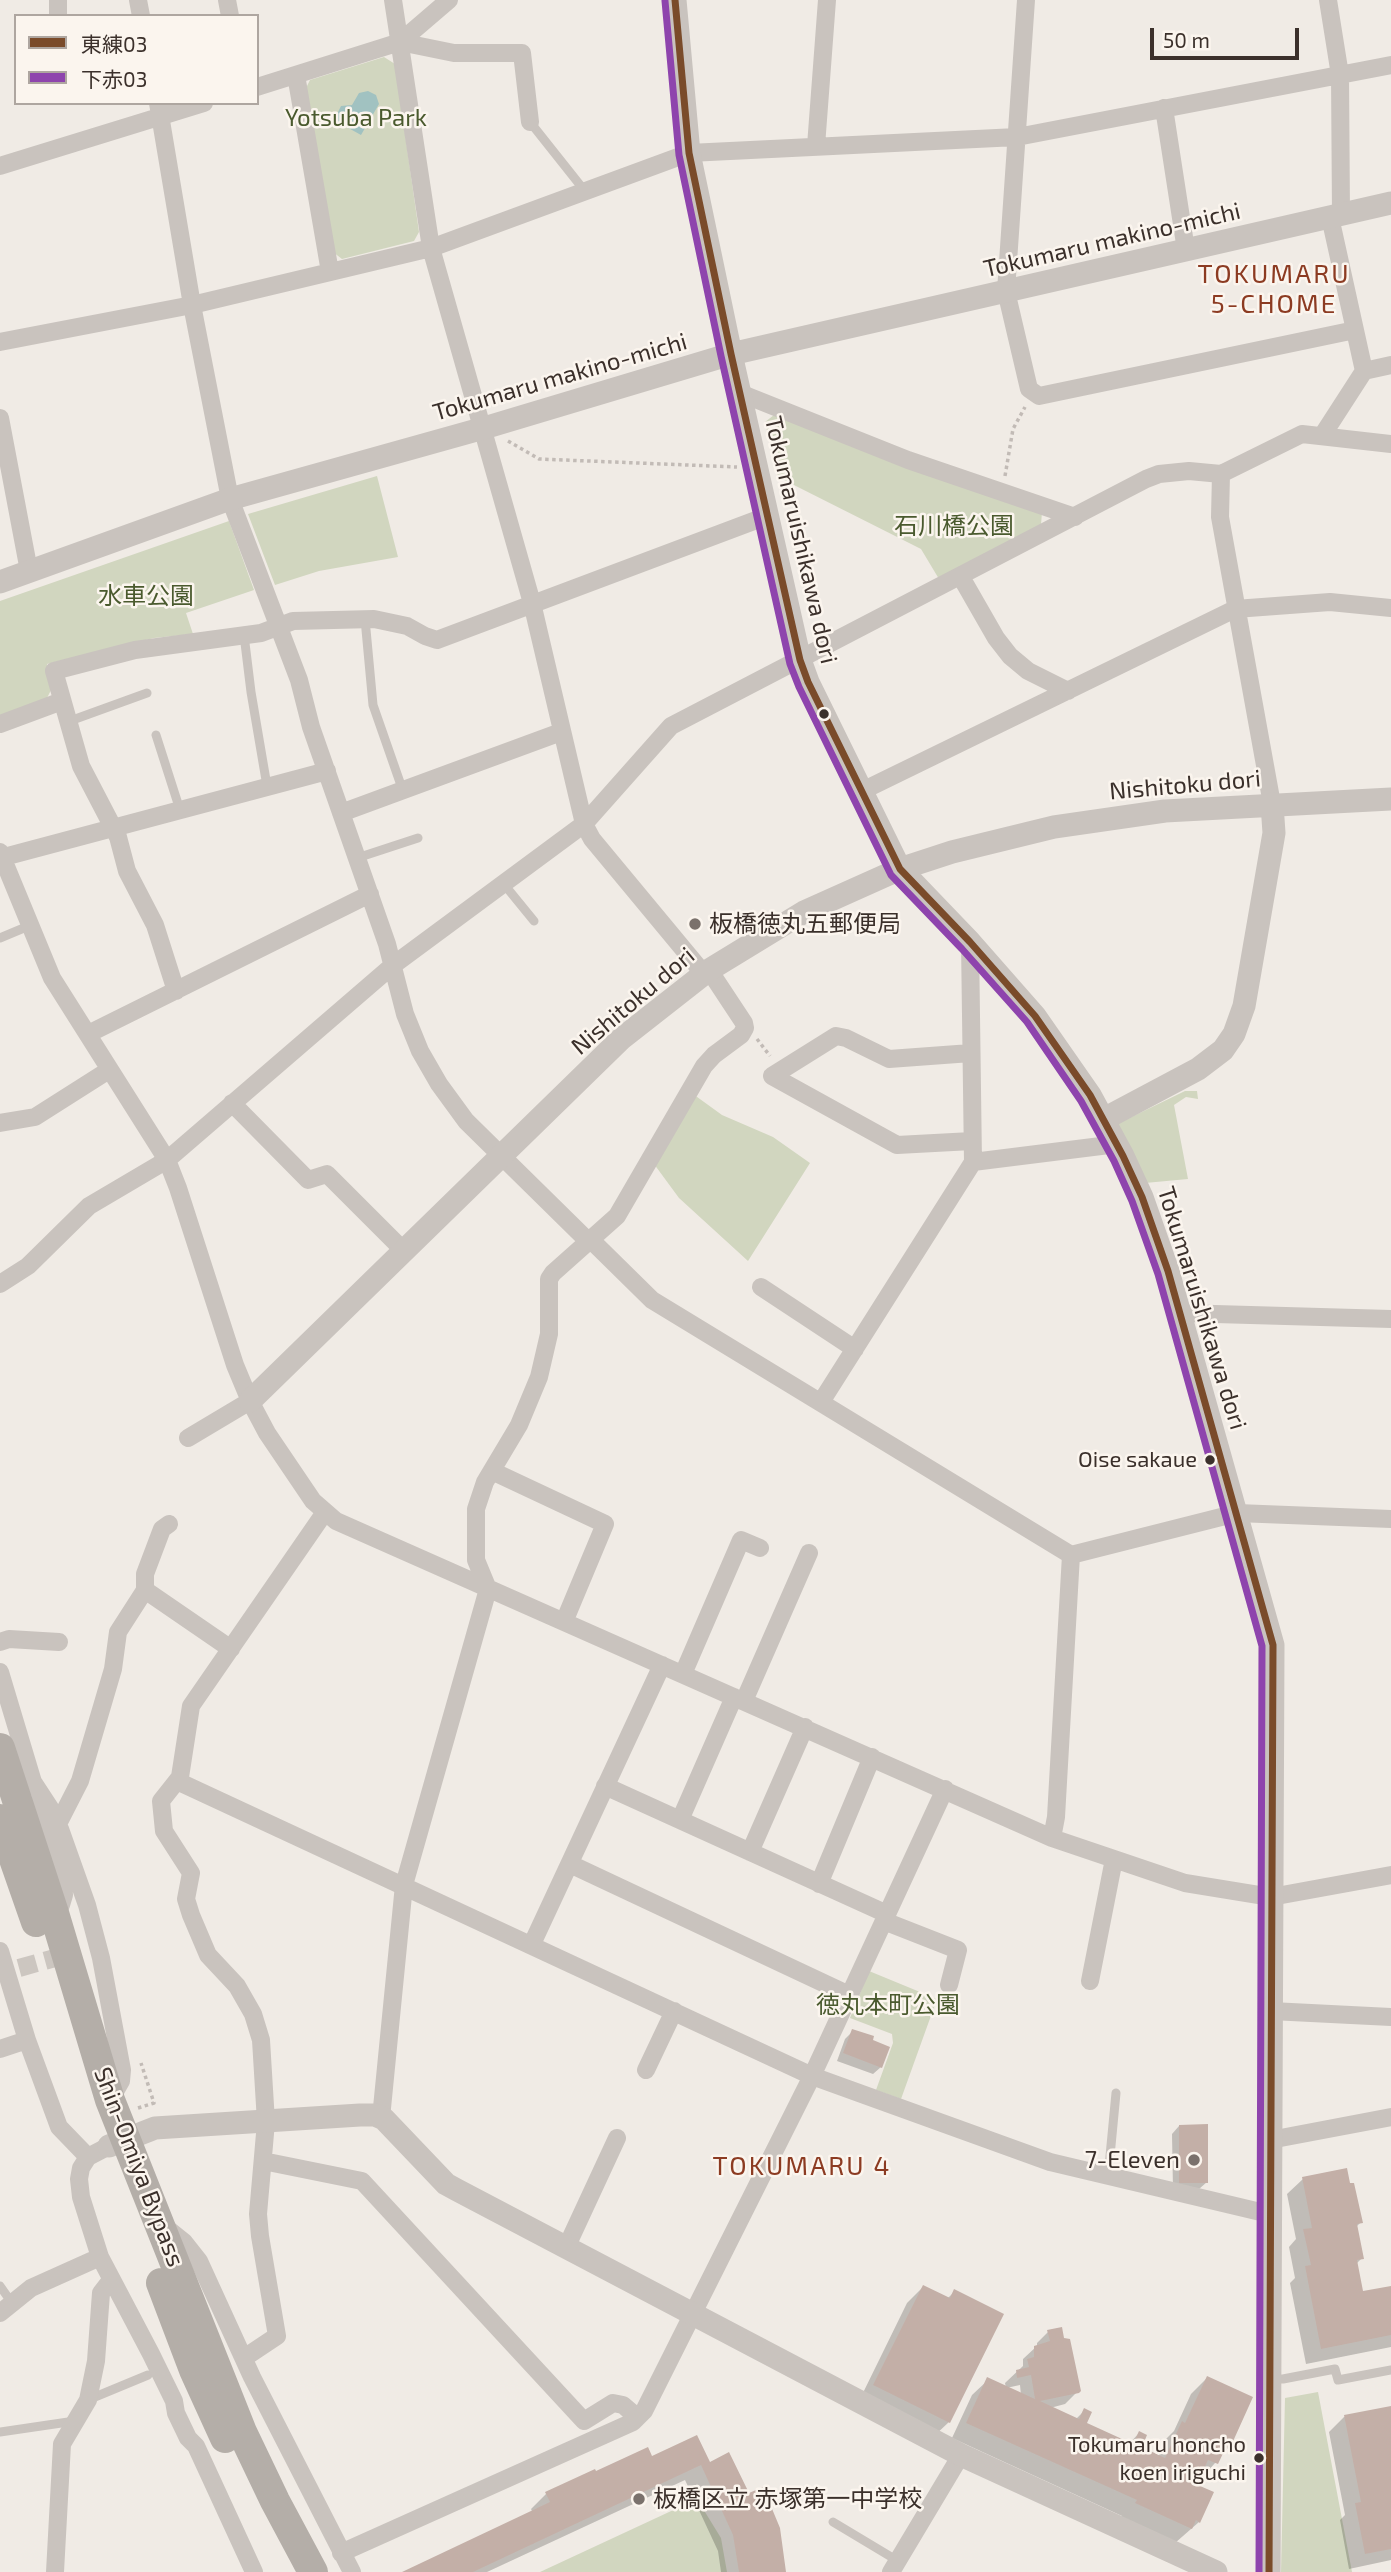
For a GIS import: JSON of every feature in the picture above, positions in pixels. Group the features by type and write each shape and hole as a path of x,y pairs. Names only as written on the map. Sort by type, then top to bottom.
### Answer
{"highway":[{"name":"Shin-Omiya Bypass","path":"0,1748 54,1913 110,2100 108,2148 159,2222 246,2442 313,2572"},
{"name":"Shin-Omiya Bypass","path":"0,1819 108,2148 206,2399 293,2572"}],"street":[{"path":"381,2118 404,1885 488,1589 477,1560 476,1509 492,1471 519,1425 539,1377 549,1334 549,1279 617,1216 704,1066 741,1035 750,1033 706,972 593,839 584,824 494,433 432,248 393,0"},
{"path":"259,86 400,42 449,0"},
{"name":"Tokumaruishikawa dori","path":"675,0 689,153 731,355 800,660 808,682 900,869 970,942 1035,1016 1062,1051 1117,1144 1156,1235 1273,1645 1269,2572"},
{"path":"817,146 827,0"},
{"path":"1028,0 1006,291 1028,389 1039,396 1355,330"},
{"path":"1322,436 1364,370 1335,216 1340,75 1328,0"},
{"path":"400,42 454,52 522,53 530,122"},
{"path":"0,342 192,305 432,248 689,153 1017,137 1391,65"},
{"path":"296,75 330,272"},
{"path":"0,166 159,110 191,105"},
{"path":"1164,108 1186,250"},
{"path":"159,110 192,305 230,499 299,680 311,727 370,894 405,1014 420,1051 439,1084 466,1121 652,1300 1071,1555 1237,1513 1391,1519"},
{"name":"Tokumaru makino-michi","path":"0,582 230,499 494,433 731,355 1391,203"},
{"path":"1364,370 1391,365"},
{"path":"740,393 908,460 1075,517"},
{"path":"0,418 29,571"},
{"path":"0,1284 28,1266 89,1206 167,1160 392,966 584,824 671,726 1159,474 1189,471 1222,474 1301,434 1391,444"},
{"path":"1104,1119 1198,1069 1223,1050 1234,1034 1244,1006 1274,833 1272,804 1220,517 1222,474"},
{"path":"176,990 155,925 127,871 118,836 81,766 54,671 135,650 244,635 293,621 365,620 407,626 437,640 767,516"},
{"path":"961,577 996,638 1010,656 1028,671 1068,691"},
{"path":"862,791 1236,609 1330,602 1391,608"},
{"path":"0,724 62,701"},
{"path":"341,813 561,732"},
{"path":"327,771 1,856 52,978 167,1160 234,1365 267,1433 313,1501 336,1521 1052,1838 1185,1883 1271,1897 1391,1875"},
{"name":"Nishitoku dori","path":"188,1438 250,1401 621,1040 706,972 804,912 900,869 1009,837 1100,818 1164,811 1391,799"},
{"path":"88,1034 370,894"},
{"path":"821,1402 973,1162 970,942"},
{"path":"971,1053 889,1059 846,1038 836,1036 777,1065 772,1076 897,1145 972,1141"},
{"path":"0,1123 36,1117 109,1070"},
{"path":"232,1103 308,1180 327,1174 404,1251"},
{"path":"973,1162 1117,1144"},
{"path":"761,1287 855,1349"},
{"path":"1180,1313 1391,1319"},
{"path":"492,1471 606,1524 564,1622"},
{"path":"244,2358 277,2336 258,2214 266,2122 261,2040 253,2014 237,1986 208,1955 186,1899 191,1874 164,1831 161,1801 180,1777 191,1706 325,1512"},
{"path":"58,1824 80,1781 113,1669 118,1632 145,1590 145,1574 162,1529 169,1524"},
{"path":"683,1674 741,1540 760,1548"},
{"path":"680,1820 809,1553"},
{"path":"1052,1838 1056,1816 1071,1555"},
{"path":"145,1590 231,1649"},
{"path":"0,1642 9,1639 59,1642"},
{"path":"532,1944 662,1665"},
{"path":"0,1672 63,1881 64,1895 61,1905 54,1913"},
{"path":"751,1852 805,1727"},
{"path":"819,1884 872,1757"},
{"path":"177,1781 812,2076 1050,2162 1269,2214"},
{"path":"33,1782 58,1824 87,1905 97,1942 122,2070 121,2081 110,2100"},
{"path":"605,1786 958,1950 949,1985"},
{"path":"341,2553 633,2422 644,2411 812,2076 945,1789"},
{"path":"1090,1981 1114,1859"},
{"path":"569,1864 849,1996"},
{"path":"79,1951 97,1942"},
{"path":"0,1951 8,1970 27,2040 60,2127 108,2148"},
{"path":"646,2070 674,2011"},
{"path":"1271,2011 1391,2017"},
{"path":"0,2049 27,2040"},
{"path":"252,2572 196,2446 188,2438 157,2365 100,2257 79,2185 79,2173 108,2148 155,2128 359,2115 381,2118 394,2127 446,2184 566,2248 961,2455 1216,2572"},
{"path":"1270,2140 1391,2117"},
{"path":"566,2248 617,2138"},
{"path":"263,2161 362,2181 584,2421 613,2403 623,2405 637,2417"},
{"path":"159,2222 184,2242 199,2261 244,2358 352,2572"},
{"path":"6,2308 31,2288 100,2257"},
{"path":"55,2572 62,2444 88,2400 96,2361 101,2294 111,2280"},
{"path":"895,2566 961,2455"}],"lane":[{"path":"530,122 584,190"},
{"path":"365,620 373,705 403,791"},
{"path":"244,635 267,786"},
{"path":"68,722 147,694"},
{"path":"156,735 180,810"},
{"path":"357,858 418,838"},
{"path":"503,883 534,921"},
{"path":"0,938 31,925"},
{"path":"1108,2177 1116,2093"},
{"path":"0,2286 6,2308"},
{"path":"1269,2379 1335,2369 1338,2380 1391,2370"},
{"path":"88,2400 148,2375"},
{"path":"0,2431 75,2421"},
{"path":"833,2522 895,2566"}],"path":[{"path":"1004,481 1013,429 1027,403"},
{"path":"494,433 539,459 740,467"},
{"path":"750,1033 777,1065"}],"green space":[{"name":"Yotsuba Park","path":"384,57 395,64 419,232 414,241 342,259 333,252 305,90 310,80"},
{"name":"石川橋公園","path":"774,415 1042,512 1041,525 939,579 921,549 778,477 765,422"},
{"path":"377,476 398,557 319,571 275,585 248,514"},
{"name":"水車公園","path":"229,521 254,590 186,613 193,634 154,638 47,664 53,686 47,698 0,716 0,601"},
{"path":"1185,1091 1197,1091 1198,1099 1186,1097 1174,1105 1188,1179 1145,1183 1117,1124"},
{"path":"693,1094 722,1115 773,1137 810,1163 748,1261 679,1198 654,1164"},
{"name":"徳丸本町公園","path":"869,1971 937,1999 901,2099 876,2090 893,2043 892,2034 850,2018"},
{"path":"1318,2392 1352,2572 1281,2572 1285,2398"},
{"path":"697,2499 721,2538 727,2572 540,2572"}],"water":[{"path":"368,91 376,95 379,104 361,135 334,120 341,106 352,105 359,93"}],"building":[{"path":"852,2029 874,2036 873,2040 890,2047 882,2068 843,2053"},
{"path":"1208,2124 1208,2183 1179,2183 1179,2125"},
{"path":"1347,2168 1350,2183 1354,2183 1363,2223 1357,2224 1364,2259 1357,2260 1363,2291 1391,2286 1391,2335 1321,2349 1305,2266 1311,2265 1303,2229 1312,2228 1302,2177"},
{"path":"923,2285 950,2298 954,2289 1004,2314 950,2423 873,2385"},
{"path":"1062,2327 1064,2338 1070,2339 1081,2391 1040,2401 1079,2419 1084,2408 1092,2412 1087,2423 1133,2444 1139,2431 1147,2435 1142,2447 1165,2458 1207,2376 1253,2397 1230,2448 1226,2447 1218,2464 1208,2460 1199,2480 1202,2482 1200,2486 1214,2492 1200,2523 1196,2520 1192,2529 1135,2503 1137,2500 966,2423 987,2377 1035,2399 1031,2375 1017,2378 1016,2370 1029,2367 1027,2359 1034,2357 1034,2346 1050,2341 1047,2330"},
{"path":"1391,2406 1391,2549 1365,2554 1355,2503 1361,2502 1344,2415"},
{"path":"697,2435 710,2462 729,2452 749,2493 763,2487 780,2528 786,2572 739,2572 733,2535 701,2465 473,2572 402,2572 550,2502 545,2492 648,2447 652,2456"}],"tunnel":[{"path":"19,1968 73,1953"}],"transit line":[{"name":"東練03","path":"675,0 689,153 800,660 808,682 900,869 970,942 1035,1016 1090,1095 1123,1156 1142,1197 1168,1271 1273,1645 1269,2572"},
{"name":"下赤03","path":"665,1 679,155 790,664 891,875 1027,1022 1081,1101 1114,1161 1132,1201 1158,1274 1262,1646 1259,2572"}],"place":[{"name":"板橋徳丸五郵便局","path":"695,924"},
{"name":"Oise sakaue","path":"1210,1460"},
{"name":"7-Eleven","path":"1194,2160"},
{"name":"Tokumaru honcho koen iriguchi","path":"1259,2458"},
{"name":"板橋区立 赤塚第一中学校","path":"639,2499"}],"district":[{"name":"TOKUMARU 5-CHOME","path":"1274,289"},
{"name":"TOKUMARU 4","path":"802,2166"}]}
